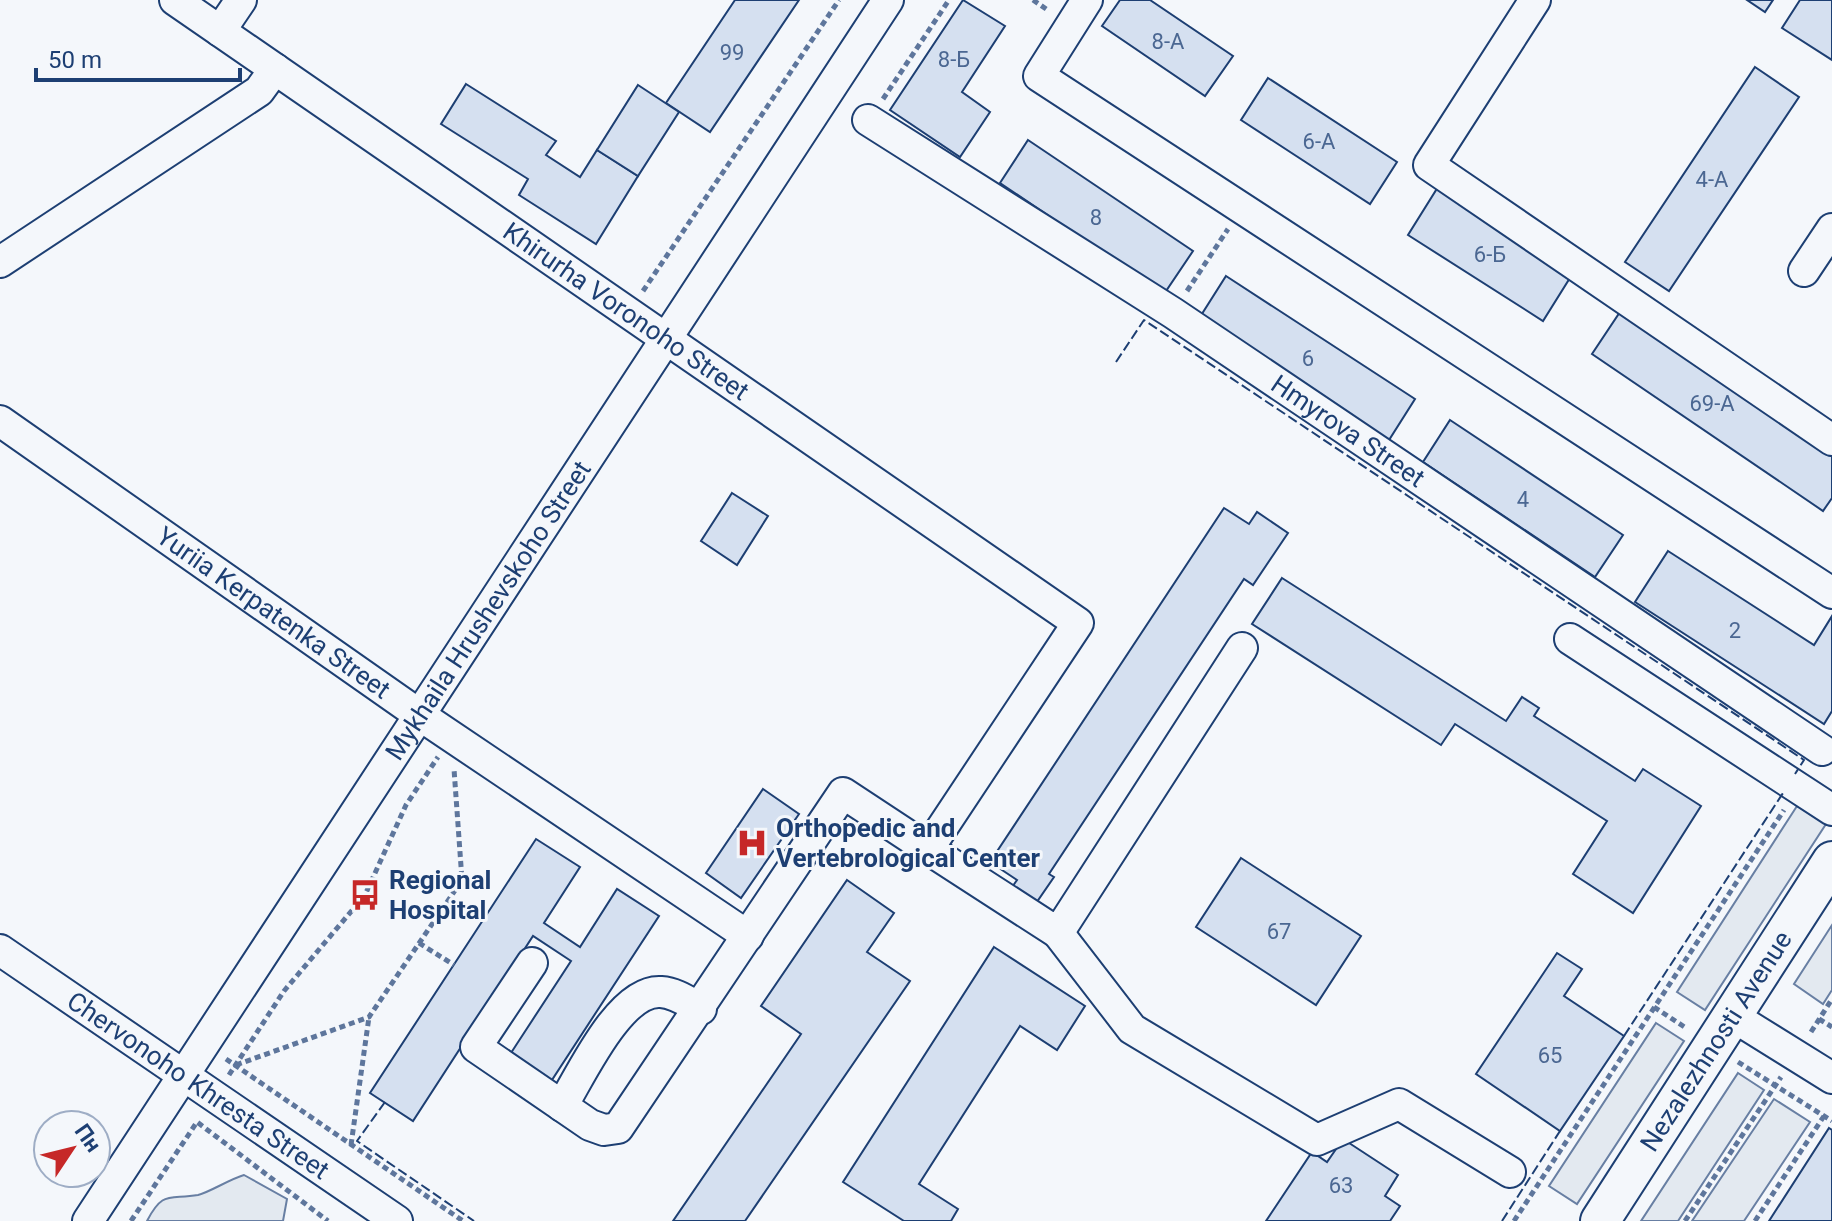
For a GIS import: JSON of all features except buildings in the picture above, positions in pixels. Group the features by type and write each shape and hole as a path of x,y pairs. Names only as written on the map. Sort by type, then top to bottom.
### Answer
{"main road":[{"name":"Nezalezhnosti Avenue","path":"1600,1221 1832,861"}],"street":[{"name":"Khirurha Voronoho Street","path":"175,0 1078,623 928,849"},
{"path":"220,31 241,0"},
{"name":"Mykhaila Hrushevskoho Street","path":"88,1221 888,0"},
{"path":"1087,0 1039,76 1830,588"},
{"path":"1535,0 1429,165 1832,440"},
{"path":"0,262 259,91 275,69"},
{"name":"Hmyrova Street","path":"868,120 1173,313 1822,750"},
{"path":"1804,271 1832,229"},
{"name":"Yuriia Kerpatenka Street","path":"0,421 421,716 748,936"},
{"path":"1570,639 1832,810"},
{"path":"1058,933 1242,648"},
{"path":"532,963 476,1047 590,1125 604,1130 618,1128 701,1009 843,793 1058,933 1132,1029 1317,1140 1399,1104 1510,1172"},
{"name":"Chervonoho Khresta Street","path":"0,950 185,1073 397,1221"},
{"path":"562,1106 628,1004 658,992 675,995 701,1009"},
{"path":"1734,1017 1832,1078"}],"path":[{"path":"628,314 839,0"},
{"path":"868,120 949,0"},
{"path":"1173,313 1241,208"},
{"path":"351,1145 369,1017 462,880 452,737"},
{"path":"215,1095 284,991 365,895 406,805 452,737"},
{"path":"1514,1221 1799,788"},
{"path":"419,943 454,965"},
{"path":"1832,999 1819,1019 1832,1027"},
{"path":"235,1065 369,1017"},
{"path":"204,1044 463,1221"},
{"path":"1685,1221 1795,1055"},
{"path":"1775,1086 1832,1121"},
{"path":"1755,1221 1824,1116"},
{"path":"131,1221 197,1122 328,1221"}],"shaded area":[{"path":"1797,806 1826,824 1705,1010 1677,992"},
{"path":"1832,925 1832,990 1823,1004 1794,984"},
{"path":"1656,1023 1684,1041 1577,1204 1549,1186"},
{"path":"1738,1073 1764,1090 1678,1221 1641,1221"},
{"path":"1774,1099 1810,1122 1744,1221 1692,1221"},
{"path":"244,1175 287,1199 283,1221 147,1221 163,1200 202,1194"}],"fence":[{"path":"1116,362 1144,320 1804,760 1795,774"},
{"path":"1624,1036 1785,790"},
{"path":"385,1102 357,1141 474,1221"},
{"path":"1502,1221 1560,1131"}],"place":[{"name":"Orthopedic and Vertebrological Center","path":"752,843"},
{"name":"Regional Hospital","path":"365,895"}]}
